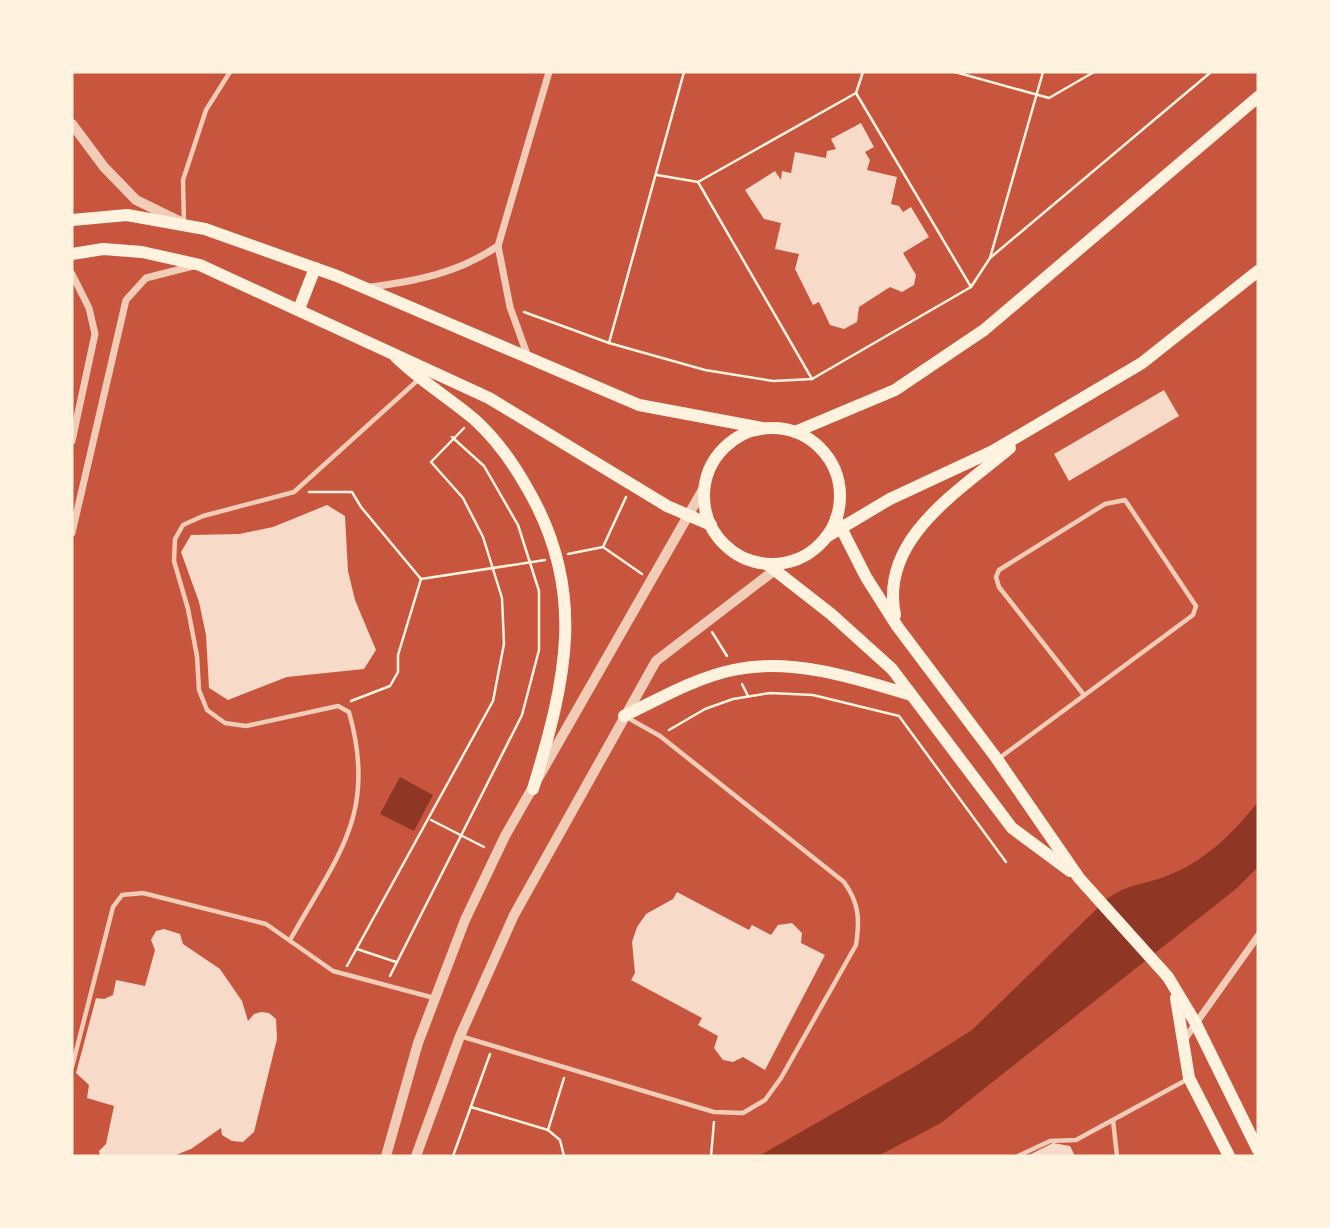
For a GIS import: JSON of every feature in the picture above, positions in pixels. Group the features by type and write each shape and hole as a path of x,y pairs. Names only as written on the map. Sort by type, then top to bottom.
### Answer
{"main road":[{"path":"796,432 895,390 984,330 1258,97"},
{"path":"72,220 127,215 184,223 315,268 639,405 796,432 814,442 828,457 837,476 840,497 839,523 897,626 997,759 1079,878"},
{"path":"72,254 103,249 142,252 200,265 489,398 632,484 711,526 734,552 775,566 892,669 1013,828 1079,878 1168,977 1195,1022 1258,1150"},
{"path":"299,309 315,268"},
{"path":"775,566 802,557 839,523 993,452 1142,363 1258,271"},
{"path":"387,349 419,380 474,420 520,476 544,515 565,584 566,646 555,716 533,789"},
{"path":"711,526 705,506 705,486 711,465 724,448 741,435 761,428"},
{"path":"897,626 890,593 904,550 917,529 1033,429"},
{"path":"624,716 709,677 735,669 769,667 821,671 911,695"},
{"path":"1175,990 1189,1078 1229,1156"}],"street":[{"path":"529,357 510,307 498,246 549,72"},
{"path":"72,124 104,167 136,200 184,223"},
{"path":"365,288 446,274 498,246"},
{"path":"72,533 126,300 146,278 200,265"},
{"path":"72,274 89,307 95,334 72,441"},
{"path":"386,1156 418,1043 465,920 497,853 705,486"},
{"path":"416,1156 460,1036 514,915 656,661 775,566"},
{"path":"1183,1041 1258,936"}],"lane":[{"path":"184,223 183,180 206,110 230,72"},
{"path":"290,940 354,824 361,786 356,738 349,712 338,706 246,726 225,723 207,710 199,690 188,609 174,561 175,539 183,525 203,516 294,492 429,369"},
{"path":"997,759 1193,615 1196,606 1125,500 1105,504 999,570 996,577 999,587 1084,695"},
{"path":"460,1036 715,1112 743,1112 765,1100 782,1079 856,945 859,922 856,899 844,882 660,736 624,716"},
{"path":"72,1067 113,908 122,895 143,892 266,924 310,957 343,974 434,999"},
{"path":"1018,1156 1050,1141 1076,1140 1189,1078"},
{"path":"1113,1120 1117,1156"}],"path":[{"path":"609,343 684,72"},
{"path":"655,175 698,182 856,93 863,72"},
{"path":"955,72 1049,99 1094,72"},
{"path":"990,258 1043,72"},
{"path":"510,307 609,343 705,370 773,381 812,379 971,287 990,258 1211,72"},
{"path":"856,93 971,287"},
{"path":"698,182 812,379"},
{"path":"343,974 494,701 504,644 502,598 483,537 463,498 431,462 452,437 474,420"},
{"path":"387,986 396,962 522,715 540,650 539,591 518,525 484,466 452,437"},
{"path":"603,547 632,484"},
{"path":"294,492 352,492 361,507 421,579"},
{"path":"421,579 530,564 603,547 650,580"},
{"path":"338,706 390,686 398,672 398,656 421,579"},
{"path":"660,736 705,709 733,699 769,693 826,697 899,716 1006,862"},
{"path":"430,819 497,853"},
{"path":"357,950 396,962"},
{"path":"453,1156 493,1046"},
{"path":"548,1130 567,1069"},
{"path":"471,1107 548,1130 560,1140 564,1156"},
{"path":"711,1156 715,1112"}],"shaded area":[{"path":"400,777 433,795 414,831 380,814"},
{"path":"1258,802 1258,867 1237,888 941,1123 878,1156 759,1156 909,1070 972,1030 1108,898 1135,885 1179,871 1205,855 1228,836"}],"building":[{"path":"861,123 874,147 865,152 870,160 867,170 897,177 891,204 899,206 903,212 911,207 929,237 903,253 916,275 914,285 902,292 890,287 859,307 857,322 844,329 830,325 819,302 813,305 795,269 799,254 775,249 781,223 764,219 745,190 775,171 781,180 782,171 791,173 795,152 826,158 827,151 836,149 831,139"},
{"path":"1164,390 1179,416 1069,481 1054,454"},
{"path":"327,505 345,516 348,571 355,600 376,650 364,669 287,677 228,700 209,688 206,635 199,602 181,552 191,535 239,534 273,527"},
{"path":"677,892 749,930 752,925 771,935 778,925 792,923 802,933 801,943 825,955 765,1070 743,1057 733,1062 723,1060 714,1048 718,1036 698,1025 702,1018 631,980 635,973 632,942 637,927 646,914 673,899"},
{"path":"164,929 180,934 183,944 220,969 242,1001 248,1021 254,1014 261,1012 269,1013 276,1019 277,1039 254,1132 243,1142 232,1141 222,1135 221,1128 191,1149 173,1156 100,1156 99,1151 106,1144 114,1106 87,1098 89,1085 76,1073 96,998 104,999 113,995 116,980 145,986 155,950 151,940 156,931"},
{"path":"1053,1143 1070,1146 1075,1156 1027,1156"}]}
